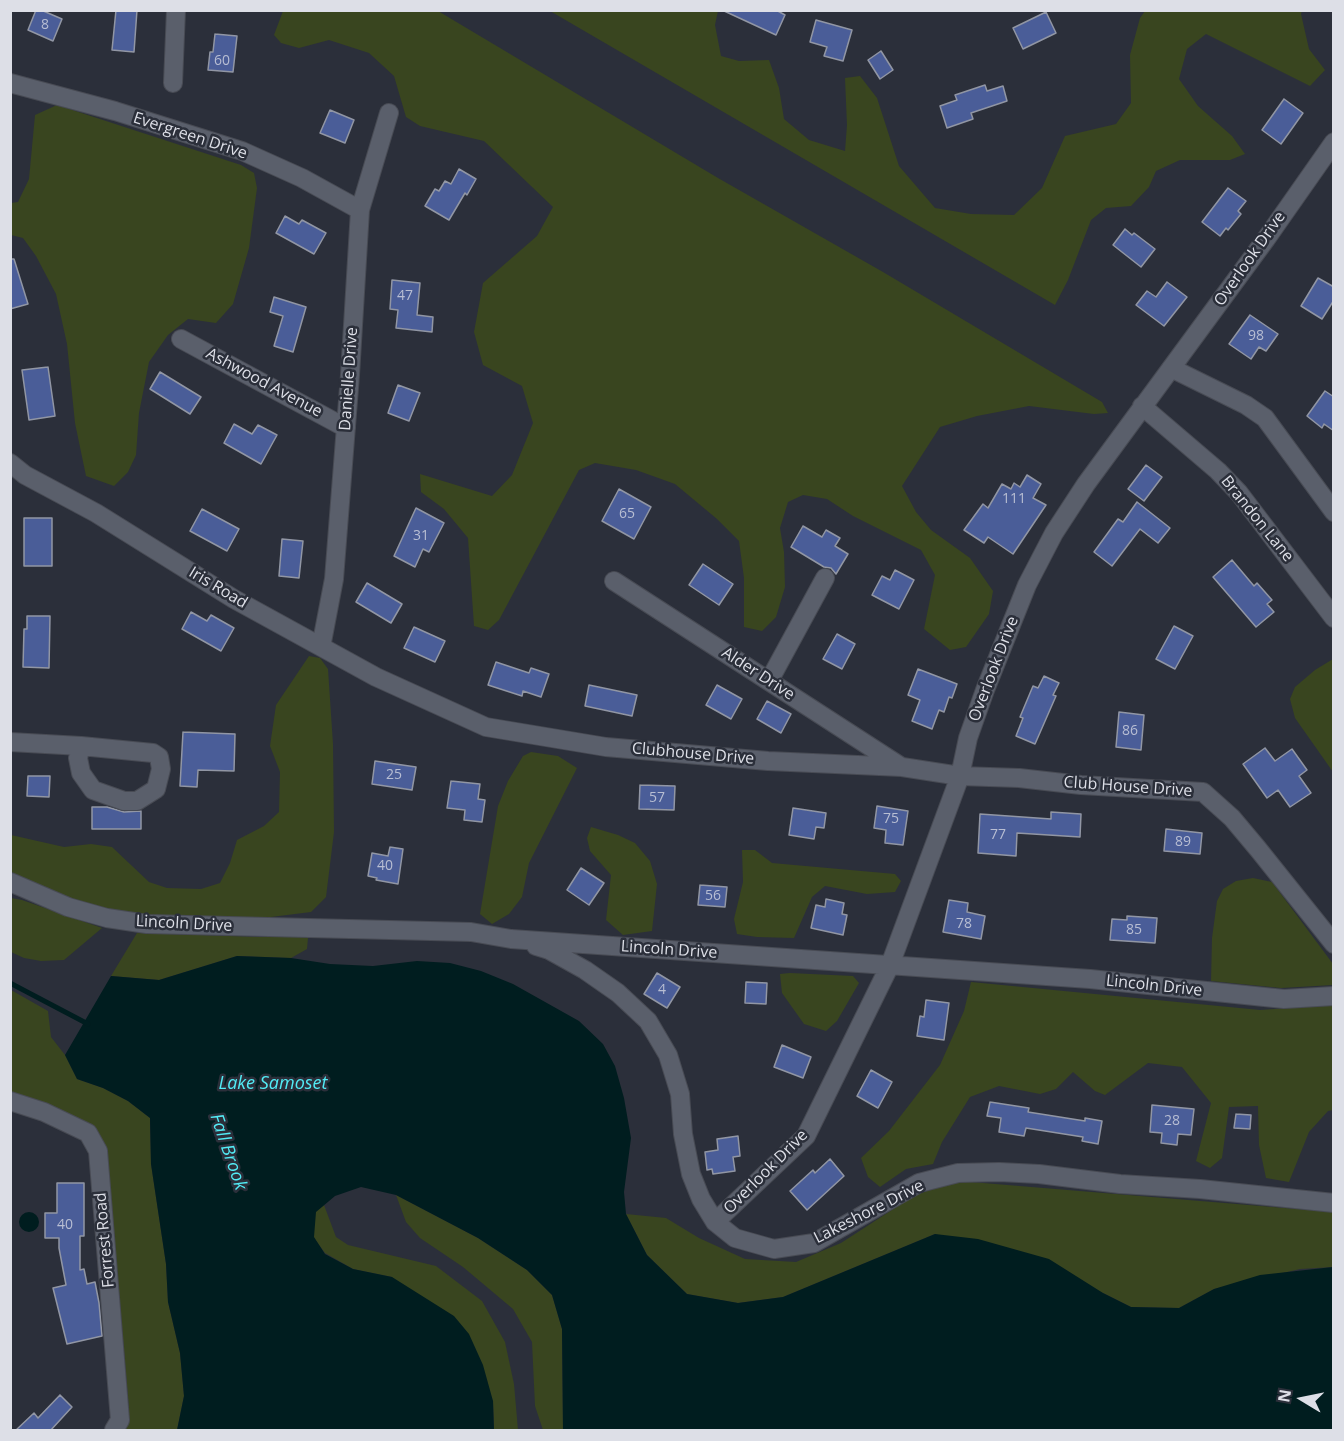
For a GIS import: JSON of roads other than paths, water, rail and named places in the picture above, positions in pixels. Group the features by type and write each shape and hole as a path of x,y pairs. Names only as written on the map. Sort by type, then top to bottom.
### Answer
{"street":[{"path":"173,83 176,10"},
{"name":"Evergreen Drive","path":"10,82 115,111 242,151 302,178 360,210"},
{"name":"Danielle Drive","path":"321,647 334,579 360,210 389,113"},
{"name":"Overlook Drive","path":"715,1222 806,1136 890,965 960,776 968,738 1008,631 1035,568 1068,509 1266,239 1334,142"},
{"name":"Ashwood Avenue","path":"181,339 346,428"},
{"path":"1171,368 1246,405 1265,418 1334,513"},
{"name":"Brandon Lane","path":"1142,406 1218,471 1239,493 1334,618"},
{"name":"Iris Road","path":"10,463 25,475 96,513 234,598 376,677 433,703"},
{"path":"769,681 825,578"},
{"name":"Alder Drive","path":"614,581 902,767"},
{"name":"Clubhouse Drive","path":"433,703 486,727 606,747 768,761 902,767 960,776"},
{"path":"10,742 81,746 153,753 159,757 161,769 156,789 137,801 124,801 93,790 81,773 78,758 81,746"},
{"name":"Club House Drive","path":"960,776 1019,778 1081,785 1203,792 1232,818 1334,944"},
{"name":"Lincoln Drive","path":"10,882 68,907 107,918 147,924 471,932 511,939 1090,979 1284,999 1334,996"},
{"name":"Lakeshore Drive","path":"511,939 549,950 585,970 618,993 648,1021 668,1055 680,1094 683,1134 691,1174 701,1199 715,1222 735,1238 774,1249 814,1243 920,1184 958,1173 1039,1174 1119,1184 1210,1190 1334,1203"},
{"name":"Forrest Road","path":"10,1101 44,1112 88,1133 98,1151 120,1420 114,1431"}],"water":[{"name":"Lake Samoset","path":"237,956 291,958 330,964 373,966 417,961 450,963 481,971 513,984 579,1021 603,1044 615,1066 624,1098 631,1138 624,1192 626,1214 647,1255 687,1294 738,1303 783,1297 935,1234 978,1239 1049,1259 1103,1293 1131,1307 1179,1308 1214,1289 1260,1275 1333,1267 1333,1430 563,1430 562,1329 552,1295 527,1270 478,1238 396,1195 361,1187 335,1196 316,1212 314,1237 325,1254 353,1269 392,1277 454,1316 469,1334 483,1365 493,1401 494,1430 177,1430 184,1396 180,1353 168,1302 166,1264 151,1164 150,1118 128,1101 103,1088 77,1079 65,1055 111,976 159,980"},
{"path":"29,1212 36,1215 39,1222 36,1229 29,1232 22,1229 19,1222 22,1215"}],"waterway":[{"name":"Fall Brook","path":"10,983 88,1024"}]}
